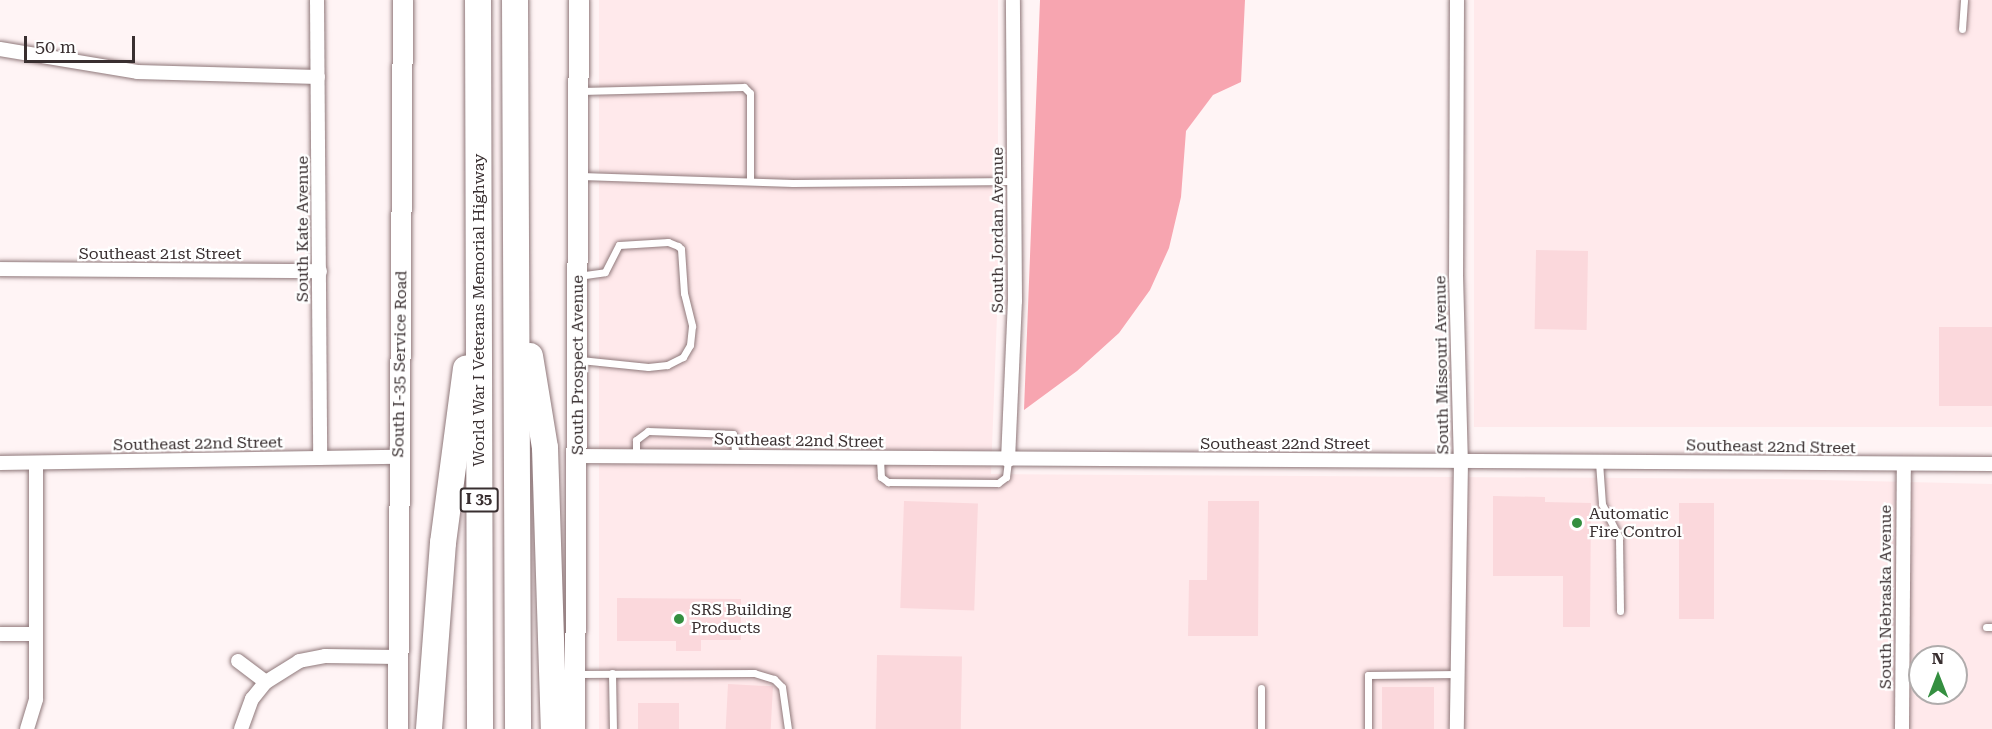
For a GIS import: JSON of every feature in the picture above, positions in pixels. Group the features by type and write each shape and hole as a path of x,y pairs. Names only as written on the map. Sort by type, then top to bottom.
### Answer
{"highway":[{"name":"World War I Veterans Memorial Highway","path":"478,0 480,729"},
{"name":"I 35","path":"516,0 518,729"},
{"path":"429,729 443,543 479,270"},
{"path":"518,276 545,448 554,729"}],"main road":[{"name":"South I-35 Service Road","path":"398,729 398,457 403,201 403,0"},
{"name":"South Prospect Avenue","path":"575,729 579,0"}],"street":[{"name":"South Kate Avenue","path":"317,0 320,458"},
{"name":"South Jordan Avenue","path":"1008,460 1015,302 1013,0"},
{"name":"South Missouri Avenue","path":"1457,0 1456,275 1461,460 1457,729"},
{"path":"0,49 137,72 318,77"},
{"name":"Southeast 21st Street","path":"0,269 320,271"},
{"name":"Southeast 22nd Street","path":"577,456 1992,464"},
{"name":"Southeast 22nd Street","path":"0,463 398,457"},
{"path":"27,729 36,699 36,464"},
{"name":"South Nebraska Avenue","path":"1902,729 1904,464"},
{"path":"0,634 36,634"},
{"path":"241,729 252,699 266,682 299,661 325,656 398,657"},
{"path":"238,661 266,682"}],"lane":[{"path":"1962,28 1964,0"},
{"path":"579,90 744,87 750,93 750,182"},
{"path":"578,176 750,182 1015,181"},
{"path":"578,276 605,272 619,245 668,242 678,246 681,249 684,293 692,326 690,345 683,357 667,365 648,367 578,360"},
{"path":"636,456 636,440 648,430 711,431 733,434 736,457"},
{"path":"880,459 881,477 888,482 998,483 1006,477 1008,460"},
{"path":"1599,462 1602,504 1619,538 1620,611"},
{"path":"612,673 613,729"},
{"path":"575,674 754,673 774,679 782,687 788,729"},
{"path":"1368,729 1368,675 1458,674"},
{"path":"1261,688 1261,729"}],"shaded area":[{"path":"599,0 998,0 998,289 991,474 1781,479 1992,484 1992,729 599,729"},
{"path":"1040,0 1245,0 1241,82 1213,95 1186,131 1181,197 1169,248 1150,290 1119,333 1077,371 1024,410"},
{"path":"1474,0 1992,0 1992,427 1474,427"}],"building":[{"path":"1536,250 1588,251 1587,330 1535,329"},
{"path":"1939,327 1992,327 1992,406 1939,406"},
{"path":"1493,496 1545,497 1545,502 1591,503 1590,627 1563,627 1563,576 1493,576"},
{"path":"904,501 978,504 974,611 900,608"},
{"path":"1208,501 1259,501 1258,636 1188,636 1189,580 1207,580"},
{"path":"1679,503 1714,503 1714,619 1679,619"},
{"name":"SRS Building Products","path":"617,598 741,599 741,640 701,640 701,651 676,651 676,641 617,641"},
{"path":"877,655 962,656 961,729 876,729"},
{"path":"728,684 773,686 771,729 726,729"},
{"path":"1382,687 1434,687 1434,729 1382,729"},
{"path":"638,703 679,703 679,729 638,729"}],"place":[{"name":"Automatic Fire Control","path":"1577,523"},
{"name":"SRS Building Products","path":"679,619"}]}
